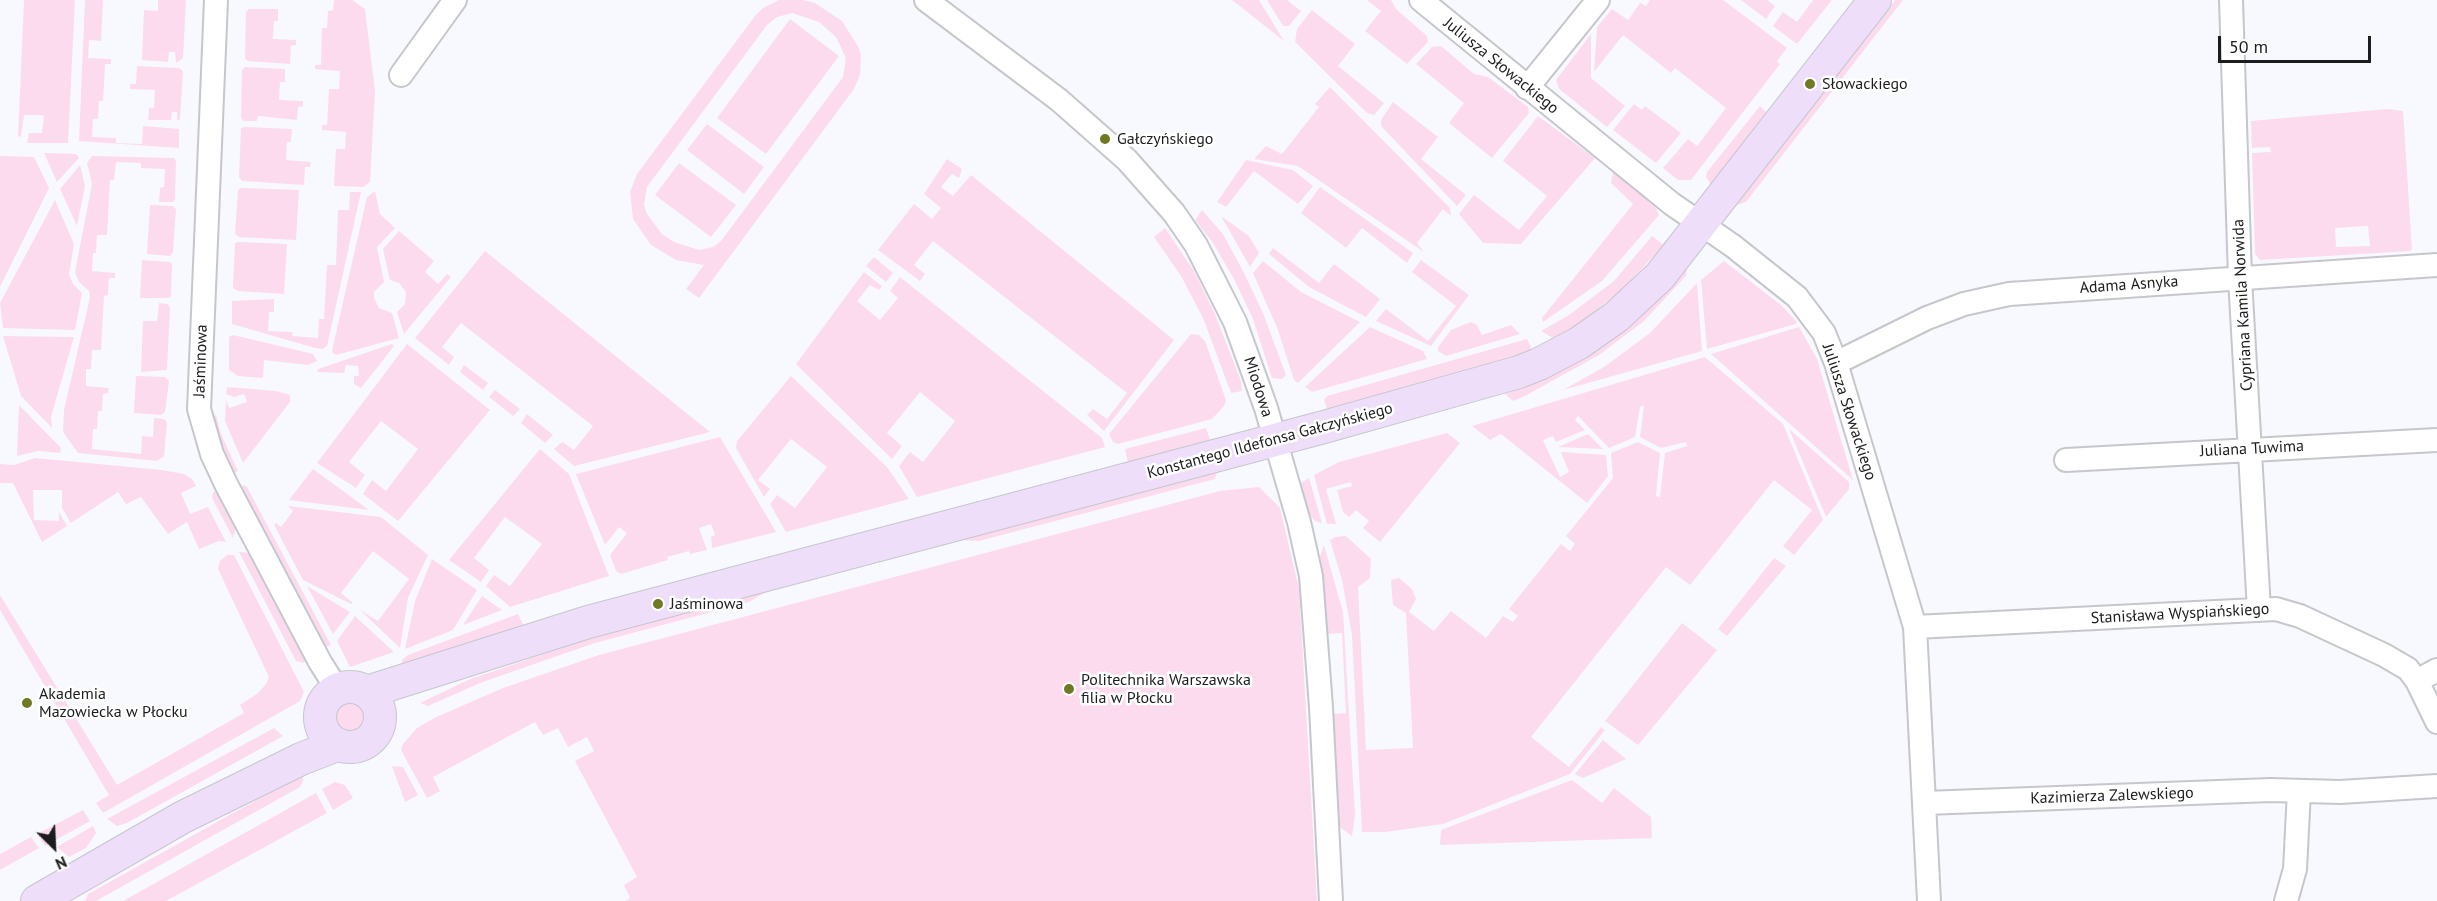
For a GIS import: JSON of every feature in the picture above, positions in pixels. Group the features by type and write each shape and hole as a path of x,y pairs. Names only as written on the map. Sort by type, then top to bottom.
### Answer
{"street":[{"name":"Jaśminowa","path":"216,0 199,409 212,454 226,484 320,663 341,698"},
{"path":"401,75 455,0"},
{"name":"Miodowa","path":"926,0 1082,119 1127,160 1174,213 1209,266 1235,322 1299,522 1313,591 1331,901"},
{"name":"Juliusza Słowackiego","path":"1421,0 1672,204 1702,224 1797,297 1824,333 1836,363 1915,627 1929,901"},
{"path":"1527,88 1598,0"},
{"name":"Konstantego Ildefonsa Gałczyńskiego","path":"183,817 292,740 341,698 588,622 1274,440 1519,372 1548,360 1579,343 1636,301 1702,224 1875,0"},
{"name":"Cypriana Kamila Norwida","path":"2231,0 2240,278 2259,610"},
{"name":"Adama Asnyka","path":"1836,363 1927,318 1964,304 2009,294 2437,265"},
{"name":"Juliana Tuwima","path":"2066,460 2437,440"},
{"name":"Stanisława Wyspiańskiego","path":"1915,627 2276,609 2300,616 2408,669 2417,681 2437,722"},
{"name":"Konstantego Ildefonsa Gałczyńskiego","path":"380,720 406,700 516,646"},
{"path":"2417,681 2437,670"},
{"path":"341,698 378,704 380,720 373,737 362,746 352,748 337,745 323,732 341,698"},
{"name":"Konstantego Ildefonsa Gałczyńskiego","path":"37,901 183,817 301,759 337,745"},
{"name":"Kazimierza Zalewskiego","path":"1925,803 2298,790 2340,792 2437,786"},
{"path":"2286,901 2295,869 2298,790"}],"shaded area":[{"path":"24,0 75,0 68,143 27,143 29,133 42,133 44,115 24,115 21,136 18,137"},
{"path":"85,0 103,0 101,41 89,40 88,58 111,59 111,64 105,64 103,101 99,101 98,119 93,119 92,137 116,138 116,143 142,144 143,126 179,129 179,148 79,141"},
{"path":"158,0 186,0 183,58 176,63 175,52 169,52 168,62 142,60 144,10 158,11"},
{"path":"334,0 352,0 365,9 375,91 370,182 363,187 334,186 336,149 345,149 346,132 322,130 322,125 327,125 329,89 339,89 340,71 315,69 315,65 321,65 322,28 327,28 328,11 333,10"},
{"path":"779,0 803,0 815,3 842,21 861,55 860,75 854,89 699,298 686,289 704,265 676,260 651,245 633,219 630,192 637,174 763,8","holes":["792,13 819,22 836,37 846,58 843,77 721,241 713,247 699,250 674,242 662,234 647,214 644,205 647,187 767,25 777,17"]},
{"path":"1232,0 1259,0 1284,41"},
{"path":"1267,0 1287,0 1301,11 1289,26 1283,26"},
{"path":"1367,0 1391,0 1396,9 1427,36 1428,42 1407,64 1365,31 1381,11"},
{"path":"1650,0 1723,0 1787,48 1777,61 1780,64 1691,180 1678,180 1663,168 1688,139 1697,146 1726,108 1675,68 1671,73 1623,35 1594,72 1597,27 1612,9 1628,20 1640,3 1646,6"},
{"path":"1741,0 1767,0 1775,6 1766,19"},
{"path":"1813,0 1832,0 1797,44 1773,26 1783,12 1797,22"},
{"path":"1895,0 1903,0 1746,202 1736,205"},
{"path":"249,9 278,9 278,21 274,21 273,39 296,40 296,45 291,46 290,64 248,61 245,58 246,12"},
{"path":"1312,10 1355,44 1338,66 1384,103 1374,115 1367,113 1295,42 1297,29"},
{"path":"790,19 839,56 766,154 717,118"},
{"path":"1591,34 1591,78 1625,106 1607,127 1559,89 1556,80"},
{"path":"1441,46 1474,74 1488,77 1528,107 1529,113 1492,158 1449,123 1464,103 1416,64 1432,47"},
{"path":"137,66 179,68 183,71 180,119 177,121 177,112 172,112 171,120 148,120 149,108 154,108 155,90 130,89 130,84 136,84"},
{"path":"245,67 285,69 285,82 280,82 279,100 303,101 303,106 298,107 297,120 258,116 257,121 244,121 241,118 242,70"},
{"path":"1330,87 1450,208 1451,216 1443,209 1417,243 1424,252 1298,166 1254,159 1266,146 1282,154 1319,107 1315,104"},
{"path":"1393,102 1438,137 1421,159 1466,195 1457,206 1381,126 1381,120"},
{"path":"1634,104 1642,110 1645,106 1681,133 1656,163 1613,130"},
{"path":"1760,106 1766,112 1711,185 1706,177 1707,172"},
{"path":"2388,109 2403,111 2412,249 2410,251 2260,260 2255,254 2252,153 2271,152 2270,147 2252,148 2251,121","holes":["2368,226 2370,246 2336,247 2335,228"]},
{"path":"1538,116 1595,158 1521,244 1483,243 1459,214 1474,195 1519,230 1547,196 1503,161"},
{"path":"707,124 764,167 744,194 687,150"},
{"path":"241,128 292,129 291,142 287,142 286,160 311,162 310,167 305,167 304,185 242,181 239,177"},
{"path":"44,153 76,154 79,158 57,182"},
{"path":"0,156 34,157 49,188 0,287"},
{"path":"92,156 174,158 176,161 173,202 159,202 160,188 164,187 165,169 141,168 141,163 116,162 114,180 110,180 107,235 97,235 96,253 93,253 92,271 115,273 115,278 109,278 108,295 104,296 101,350 92,350 91,369 86,369 86,386 109,388 108,393 103,394 102,411 98,411 97,429 93,429 92,449 141,454 142,436 153,437 154,418 164,419 167,422 164,456 157,461 78,453 63,432 64,410 90,297 89,291 79,282 75,272 92,184 87,163"},
{"path":"947,159 962,169 959,178 952,174 941,187 953,196 971,175 1174,340 1104,431 1087,415 1093,409 1107,419 1127,393 933,241 914,265 925,274 920,281 878,250 914,204 932,219 941,208 924,194"},
{"path":"1246,160 1293,170 1313,186 1298,204 1254,171 1226,207 1217,202"},
{"path":"679,163 736,205 711,237 655,195"},
{"path":"80,165 85,186 77,226 60,189"},
{"path":"1613,172 1654,204 1659,215 1602,281 1543,322 1542,318 1633,204 1611,183"},
{"path":"1320,187 1413,253 1407,263 1362,228 1346,248 1301,213"},
{"path":"241,188 299,190 296,240 239,237 235,234 238,190"},
{"path":"375,191 380,214 395,228 377,247 384,282 374,292 374,298 379,308 392,313 399,338 336,355 332,352 333,346 367,197"},
{"path":"350,192 361,192 327,346 323,349 315,348 232,324 232,301 274,299 274,312 269,312 268,331 292,332 293,336 318,338 319,319 324,319 327,265 336,265 338,210 349,210"},
{"path":"55,200 74,244 69,274 73,284 82,293 75,330 3,328 0,303"},
{"path":"150,205 172,206 176,209 173,252 170,256 147,254"},
{"path":"1202,210 1223,234 1263,313 1286,375 1282,379 1272,378 1253,319 1234,279 1213,243 1195,220"},
{"path":"1221,216 1249,236 1259,253 1250,267"},
{"path":"1165,228 1194,271 1215,314 1241,381 1242,391 1231,393 1203,318 1181,276 1154,237"},
{"path":"399,231 434,261 425,272 438,284 447,274 451,277 404,334 397,312 405,304 406,292 399,283 390,280 383,249"},
{"path":"1652,236 1664,245 1623,289 1576,326 1553,338 1541,331 1569,315 1614,281"},
{"path":"235,243 287,244 284,294 238,291 233,288"},
{"path":"1273,248 1319,283 1334,264 1380,299 1366,317 1309,287 1269,254"},
{"path":"485,251 710,432 574,466 554,449 562,442 574,450 593,426 461,323 442,347 454,357 449,365 415,338"},
{"path":"874,257 893,273 886,282 866,266"},
{"path":"142,260 172,264 171,296 168,298 140,298"},
{"path":"1421,260 1469,295 1431,346 1376,321 1386,309 1428,341 1456,306 1412,272"},
{"path":"1263,261 1301,292 1360,322 1298,383 1294,380 1278,330 1253,273"},
{"path":"1724,261 1781,305 1797,322 1796,324 1707,349 1701,280"},
{"path":"1687,266 1686,276 1643,322 1599,355 1513,401 1505,394 1541,381 1601,348 1636,321"},
{"path":"864,272 882,286 879,290 870,285 857,301 880,320 898,298 890,291 900,277 1102,438 1105,447 917,497 899,466 910,452 923,462 955,421 920,392 887,433 902,446 892,459 796,364"},
{"path":"1697,283 1702,351 1563,390 1604,367 1650,333"},
{"path":"159,303 168,304 170,308 167,370 141,372 143,321 157,321"},
{"path":"1471,322 1477,325 1482,335 1511,325 1520,334 1446,356 1438,351 1438,347 1451,330"},
{"path":"1370,327 1423,351 1427,359 1312,392 1305,387"},
{"path":"1799,327 1817,359 1853,480 1711,354"},
{"path":"1191,334 1199,335 1205,341 1226,400 1224,406 1212,419 1118,444 1113,442 1109,434"},
{"path":"233,335 313,354 317,361 308,365 264,360 263,378 238,376 229,370 229,337"},
{"path":"3,336 74,337 51,417 52,428 21,396"},
{"path":"1527,339 1531,347 1529,352 1327,409 1324,400 1327,396"},
{"path":"392,344 394,346 361,388 354,384 354,376 359,376 358,366 346,365 344,373 317,372 318,369"},
{"path":"407,344 490,410 398,521 363,494 372,480 386,491 418,449 381,421 349,462 365,475 356,488 317,463"},
{"path":"1705,357 1783,424 1823,520 1794,555 1783,546 1812,510 1774,480 1690,585 1666,567 1531,737 1569,767 1601,727 1605,730 1570,774 1443,824 1385,832 1362,832 1352,635 1342,580 1330,540 1346,536 1371,559 1370,578 1358,587 1366,750 1413,748 1406,613 1393,605 1391,580 1399,578 1412,589 1416,599 1409,612 1434,631 1451,611 1486,638 1503,616 1513,622 1518,616 1509,609 1561,544 1570,551 1575,544 1566,536 1613,478 1611,453 1638,442 1660,453 1656,496 1660,497 1665,453 1687,446 1686,442 1661,448 1640,437 1644,405 1640,407 1635,437 1609,448 1578,416 1575,420 1585,430 1556,442 1553,436 1543,440 1560,477 1569,472 1561,452 1606,455 1608,476 1587,503 1501,434 1490,440 1472,426"},
{"path":"464,365 488,383 483,390 460,372"},
{"path":"136,376 165,377 169,381 165,412 161,415 134,413"},
{"path":"791,376 887,467 909,499 786,532 770,504 777,495 795,508 827,467 791,439 758,480 770,489 764,497 736,448 737,441"},
{"path":"227,387 276,391 290,395 290,402 243,463 225,421 226,400 229,408 247,402 244,394 234,397 226,394"},
{"path":"495,390 520,409 513,416 489,397"},
{"path":"19,405 61,448 60,453 38,451 17,456"},
{"path":"527,414 553,435 545,443 521,423"},
{"path":"216,415 221,434 238,471 233,473 217,436 213,417"},
{"path":"1206,428 1210,440 1128,463 1125,449"},
{"path":"1789,429 1849,482 1849,489 1826,517"},
{"path":"1447,433 1460,443 1380,542 1363,528 1369,521 1356,510 1349,517 1343,512 1337,490 1352,486 1351,482 1326,489 1336,524 1327,524 1314,475 1339,462"},
{"path":"1588,434 1603,449 1558,447"},
{"path":"720,437 776,532 712,548 711,537 715,535 711,524 699,528 707,550 690,554 689,551 667,557 668,560 621,574 616,571 610,555 627,533 619,527 605,545 576,474"},
{"path":"540,449 569,474 609,576 510,607 486,586 494,575 510,586 542,544 505,517 474,558 489,570 481,582 449,560"},
{"path":"35,458 184,474 192,479 196,486 181,493 190,514 208,507 226,542 219,541 199,549 187,522 168,534 141,497 126,504 118,492 71,523 62,508 62,490 33,490 34,520 59,521 59,512 67,526 42,542 13,483 0,483 0,464 14,465"},
{"path":"313,469 369,510 289,500"},
{"path":"1217,472 1215,479 979,541 960,540"},
{"path":"1309,478 1322,523 1315,521 1307,511 1298,485"},
{"path":"244,485 331,645 326,647 239,487"},
{"name":"Politechnika Warszawska filia w Płocku","path":"1259,487 1280,508 1299,589 1317,901 626,901 630,898 624,885 637,877 575,761 594,751 587,737 568,747 558,728 543,735 535,722 433,777 440,791 427,798 401,750 403,744 417,728 434,718 503,688 599,655 1220,491"},
{"path":"218,490 237,525 233,538 212,498 213,492"},
{"path":"288,506 381,517 428,555 408,598 400,648 360,610 378,621 409,579 373,551 341,593 353,603 351,604 303,580 274,525 276,523 281,527 293,511"},
{"path":"1324,545 1343,612 1355,815 1352,836 1337,825 1331,714 1346,713 1342,633 1327,634 1319,559"},
{"path":"239,552 250,553 256,559 311,660 303,663 296,661"},
{"path":"227,555 234,555 304,692 300,701 103,813 96,803 109,795 0,610 0,595 117,785 244,713 240,705 258,693 266,684 269,677 218,569 220,561"},
{"path":"1774,558 1786,566 1727,636 1718,629"},
{"path":"432,559 477,590 453,630 405,649 415,601"},
{"path":"307,586 350,612 333,634"},
{"path":"769,590 749,602 595,643 480,683 428,706 420,703 468,680 587,639"},
{"path":"482,596 502,610 463,625"},
{"path":"518,614 525,628 402,666 402,660 408,655"},
{"path":"355,616 394,652 350,667 337,641"},
{"path":"1682,623 1717,650 1638,745 1605,721"},
{"path":"350,701 361,706 366,717 361,728 350,733 339,728 334,717 339,706"},
{"path":"274,728 283,736 127,823 117,826 107,819"},
{"path":"1603,740 1626,759 1583,778 1575,774"},
{"path":"392,766 403,767 418,795 405,802"},
{"path":"303,774 300,787 96,901 85,901 88,894"},
{"path":"1572,780 1602,803 1614,788 1651,817 1652,838 1440,845 1441,830"},
{"path":"335,782 345,785 353,798 333,810 322,789"},
{"path":"316,793 327,813 166,901 123,901"},
{"path":"83,810 90,821 45,846 37,834"},
{"path":"93,826 96,833 86,848 69,857 57,847"},
{"path":"31,837 39,848 0,870 0,854"}],"place":[{"name":"Słowackiego","path":"1810,84"},
{"name":"Gałczyńskiego","path":"1105,139"},
{"name":"Jaśminowa","path":"658,604"},
{"name":"Politechnika Warszawska filia w Płocku","path":"1069,689"},
{"name":"Akademia Mazowiecka w Płocku","path":"27,703"}]}
